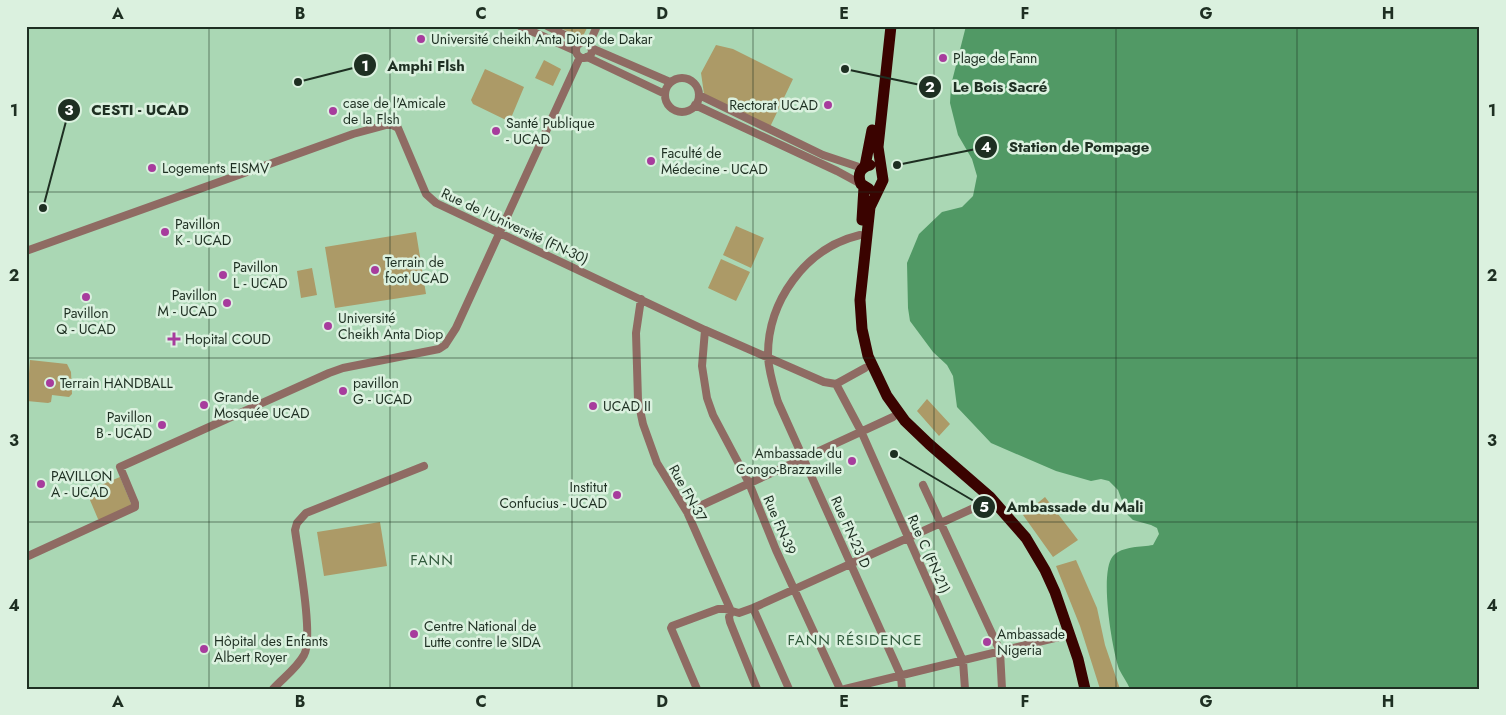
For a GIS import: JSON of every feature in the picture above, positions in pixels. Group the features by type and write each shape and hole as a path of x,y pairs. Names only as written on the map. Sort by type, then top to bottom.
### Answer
{"highway":[{"path":"885,26 870,144 859,175 862,186 860,235 853,302 855,326 865,368 893,417 920,444 985,501 1008,527 1027,553 1046,590 1063,636 1079,689"},
{"path":"891,26 878,138 881,169 884,176 870,207 860,300 864,342 874,371 887,396 905,422 990,497 1026,538 1045,570 1055,592 1078,659 1086,689"},
{"path":"863,167 873,164 881,169"},
{"path":"862,186 872,190 880,186"}],"street":[{"path":"520,26 665,94"},
{"path":"547,26 670,82 682,78 691,80 697,87 699,95 695,105 688,111 678,111 667,103 665,94 670,82"},
{"path":"581,55 591,54 587,45 596,26"},
{"path":"26,557 134,507 135,503 120,467 329,373 379,360 433,351 445,345 456,328 581,55 577,46 587,45"},
{"path":"699,95 823,155 863,167"},
{"path":"695,105 837,171 862,186"},
{"name":"Rue de l'Université (FN-30)","path":"26,251 344,138 390,124 398,128 426,194 431,200 705,330 824,382 836,384"},
{"name":"Rue FN-23 D","path":"860,235 835,243 807,264 790,284 773,320 768,357 770,373 778,402 901,676 902,689"},
{"name":"Rue FN-37","path":"641,299 636,334 638,400 643,424 658,463 687,512 731,611 730,622 757,689"},
{"name":"Rue FN-39","path":"705,330 702,366 707,398 713,416 749,483 776,550 840,689"},
{"path":"861,431 836,384 865,368"},
{"path":"687,512 893,417"},
{"name":"Rue C (FN-21)","path":"861,431 963,661 964,689"},
{"path":"273,689 304,656 308,645 295,530 302,516 424,466"},
{"path":"924,485 1000,651 1002,689"},
{"path":"697,689 671,628 672,626 718,609 739,613 754,608 976,507"},
{"path":"754,608 789,689"},
{"path":"845,689 1063,636"}],"shaded area":[{"path":"556,26 588,26 583,36 578,36"},
{"path":"966,26 1480,26 1480,689 1130,689 1119,669 1110,629 1107,594 1109,565 1113,556 1122,550 1153,545 1159,534 1157,528 1133,520 1127,514 1118,490 1109,481 1101,479 1091,481 1056,471 991,443 957,407 953,376 947,365 933,352 910,321 907,263 919,234 942,212 962,207 973,196 977,176 972,159 958,135 950,103 951,85"},
{"path":"716,45 733,49 793,79 770,127 704,94 701,73"},
{"path":"544,60 561,69 553,86 535,78"},
{"path":"485,69 524,87 508,121 473,104 471,100"},
{"path":"736,226 764,238 751,268 723,255"},
{"name":"Terrain de foot UCAD","path":"416,232 426,294 335,308 325,247"},
{"path":"721,259 750,272 736,301 708,288"},
{"path":"312,268 317,295 301,298 297,271"},
{"name":"Terrain HANDBALL","path":"30,360 67,364 71,372 72,394 69,397 52,395 51,402 48,403 27,401"},
{"path":"927,399 950,424 939,436 917,411"},
{"path":"120,477 132,506 101,520 98,519 87,493 89,490"},
{"path":"1045,497 1078,540 1053,557 1023,515"},
{"path":"380,522 387,566 324,576 317,532"},
{"path":"1076,560 1097,608 1105,645 1120,689 1100,689 1080,626 1056,566"}],"place":[{"name":"Université cheikh Anta Diop de Dakar","path":"421,39"},
{"name":"Plage de Fann","path":"943,58"},
{"name":"Le Bois Sacré","path":"845,69"},
{"name":"Amphi Flsh","path":"298,82"},
{"name":"Rectorat UCAD","path":"828,105"},
{"name":"case de l'Amicale de la Flsh","path":"333,111"},
{"name":"Santé Publique - UCAD","path":"496,131"},
{"name":"Faculté de Médecine - UCAD","path":"651,161"},
{"name":"Station de Pompage","path":"897,165"},
{"name":"Logements EISMV","path":"152,168"},
{"name":"CESTI - UCAD","path":"43,208"},
{"name":"Pavillon K - UCAD","path":"165,232"},
{"name":"Terrain de foot UCAD","path":"375,270"},
{"name":"Pavillon L - UCAD","path":"223,275"},
{"name":"Pavillon Q - UCAD","path":"86,297"},
{"name":"Pavillon M - UCAD","path":"227,303"},
{"name":"Université Cheikh Anta Diop","path":"328,326"},
{"name":"Hopital COUD","path":"174,339"},
{"name":"Terrain HANDBALL","path":"50,383"},
{"name":"pavillon G - UCAD","path":"343,391"},
{"name":"Grande Mosquée UCAD","path":"204,405"},
{"name":"UCAD II","path":"593,406"},
{"name":"Pavillon B - UCAD","path":"162,425"},
{"name":"Ambassade du Mali","path":"894,454"},
{"name":"Ambassade du Congo-Brazzaville","path":"852,461"},
{"name":"PAVILLON A - UCAD","path":"41,484"},
{"name":"Institut Confucius - UCAD","path":"617,495"},
{"name":"Centre National de Lutte contre le SIDA","path":"414,634"},
{"name":"Ambassade Nigeria","path":"987,642"},
{"name":"Hôpital des Enfants Albert Royer","path":"204,649"}],"district":[{"name":"FANN","path":"432,560"},
{"name":"FANN RÉSIDENCE","path":"855,640"}]}
